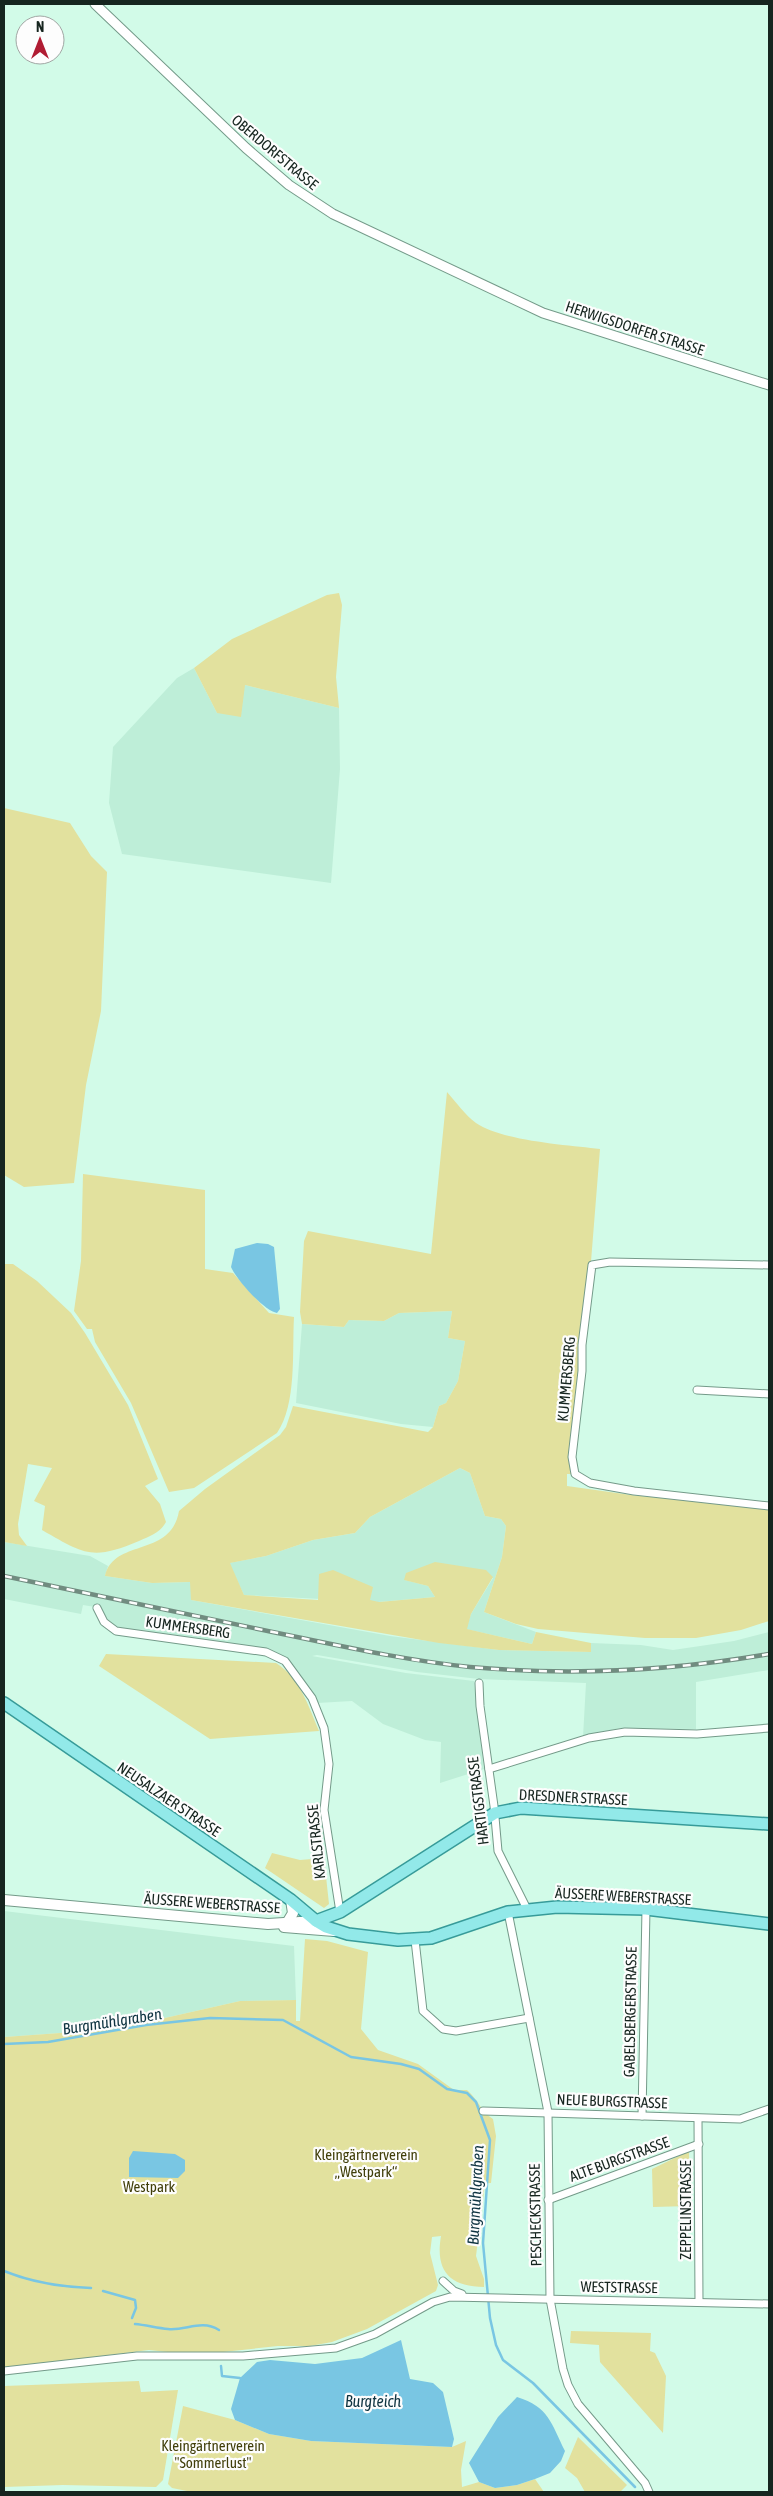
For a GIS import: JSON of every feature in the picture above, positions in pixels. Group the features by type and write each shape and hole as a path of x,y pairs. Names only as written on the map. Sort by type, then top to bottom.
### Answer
{"main road":[{"name":"NEUSALZAER STRASSE","path":"4,1703 304,1909 316,1921"},
{"name":"DRESDNER STRASSE","path":"316,1921 340,1912 495,1813 521,1808 769,1824"},
{"name":"ÄUSSERE WEBERSTRASSE","path":"4,1900 268,1924 316,1921 343,1933 415,1940 439,1935 487,1917 508,1912 556,1907 646,1909 769,1924"},
{"path":"287,1923 293,1913 291,1900"},
{"path":"268,1924 302,1930 343,1933 340,1912 324,1914 304,1909"}],"street":[{"name":"OBERDORFSTRASSE","path":"95,4 210,116 289,185 332,214 495,292"},
{"name":"HERWIGSDORFER STRASSE","path":"495,292 568,322 769,385"},
{"name":"KUMMERSBERG","path":"769,1265 610,1262 592,1265 582,1344 582,1371 572,1457 575,1474 590,1483 634,1491 769,1506"},
{"path":"697,1390 769,1394"},
{"name":"KUMMERSBERG","path":"97,1608 104,1622 116,1632 266,1652 285,1661"},
{"name":"KARLSTRASSE","path":"285,1661 312,1698 324,1728 329,1764 324,1810 340,1912"},
{"name":"HARTIGSTRASSE","path":"480,1683 480,1706 495,1813 498,1851 527,1909"},
{"path":"489,1769 589,1738 626,1732 697,1734 769,1728"},
{"name":"GABELSBERGERSTRASSE","path":"642,2116 646,1909"},
{"name":"PESCHECKSTRASSE","path":"508,1912 548,2112 550,2299 568,2385 578,2404 645,2482 649,2492"},
{"path":"415,1940 423,2011 442,2029 456,2031 529,2018"},
{"name":"NEUE BURGSTRASSE","path":"483,2111 740,2119 769,2109"},
{"name":"ZEPPELINSTRASSE","path":"698,2119 699,2302"},
{"name":"ALTE BURGSTRASSE","path":"548,2200 699,2144"},
{"path":"443,2280 454,2291 467,2296"},
{"name":"WESTSTRASSE","path":"4,2371 137,2356 242,2356 336,2348 375,2334 433,2302 450,2297 496,2296 769,2304"}],"shaded area":[{"path":"194,668 217,713 245,685 339,708 340,769 331,883 122,854 109,803 113,747 177,678"},
{"path":"452,1311 448,1338 465,1341 458,1381 446,1403 439,1406 433,1427 401,1424 296,1403 302,1324 344,1327 349,1320 384,1321 399,1313"},
{"path":"460,1468 470,1473 485,1516 501,1519 506,1526 502,1557 484,1612 536,1632 532,1644 466,1629 471,1614 493,1578 405,1580 428,1586 435,1597 378,1602 244,1595 229,1563 266,1556 313,1540 355,1533 370,1517"},
{"path":"4,1542 90,1556 108,1566 105,1576 152,1583 191,1582 191,1600 390,1636 499,1650 591,1652 591,1643 641,1645 673,1650 734,1641 769,1632 769,1670 696,1682 696,1729 620,1728 583,1737 586,1683 479,1679 417,1672 317,1655 312,1656 406,1673 474,1681 484,1769 440,1783 441,1742 425,1740 383,1724 352,1701 317,1703 288,1660 268,1649 127,1630 116,1627 108,1620 101,1608 83,1605 81,1614 4,1599"},
{"path":"4,1911 294,1946 296,2000 240,2001 116,2029 4,2037"}],"green space":[{"path":"339,593 342,605 336,677 339,708 245,685 241,717 217,713 194,668 232,639 327,595"},
{"path":"4,808 70,823 91,856 107,872 101,1011 86,1085 74,1183 24,1187 4,1175"},
{"path":"447,1092 472,1120 487,1129 518,1138 600,1149 574,1474 567,1474 567,1486 631,1495 769,1509 769,1621 741,1630 696,1638 645,1638 538,1629 516,1624 484,1612 502,1557 506,1526 501,1519 485,1516 470,1473 460,1468 370,1517 355,1533 313,1540 266,1556 230,1563 244,1595 318,1600 319,1574 333,1570 373,1587 370,1600 379,1602 435,1597 428,1586 404,1580 406,1573 435,1562 486,1570 493,1577 471,1614 467,1629 532,1644 536,1632 591,1643 591,1652 499,1650 439,1643 191,1600 190,1582 152,1583 105,1576 110,1564 119,1556 165,1536 174,1526 179,1511 205,1489 280,1435 286,1427 293,1406 428,1432 433,1427 439,1406 446,1403 458,1381 465,1341 448,1338 452,1311 399,1313 384,1321 349,1320 344,1327 302,1324 300,1312 304,1241 308,1231 431,1254"},
{"path":"83,1174 205,1190 205,1269 233,1273 269,1313 294,1317 291,1393 288,1408 277,1433 194,1488 169,1492 131,1403 95,1342 92,1329 87,1329 74,1311 81,1261"},
{"path":"4,1264 13,1264 37,1281 71,1313 128,1405 158,1479 145,1486 160,1504 166,1522 154,1534 123,1547 99,1553 89,1552 68,1545 42,1530 45,1506 34,1501 52,1468 28,1464 18,1524 19,1535 27,1546 4,1542"},
{"path":"106,1654 276,1663 297,1684 319,1731 210,1739 99,1666"},
{"path":"272,1853 300,1860 324,1858 329,1904 324,1908 265,1868"},
{"name":"Westpark","path":"305,1939 327,1941 368,1952 361,2029 378,2050 418,2064 454,2090 467,2090 493,2119 496,2136 491,2183 485,2183 476,2256 484,2279 484,2287 462,2284 453,2280 447,2274 440,2258 441,2236 432,2237 430,2253 438,2285 436,2291 367,2329 332,2342 310,2346 278,2346 195,2355 149,2350 4,2368 4,2037 116,2029 240,2001 296,2000 296,2021 300,2021"},
{"path":"689,2151 690,2206 653,2207 652,2169"},
{"path":"571,2331 651,2333 650,2351 655,2353 666,2376 663,2433 600,2362 599,2345 570,2343"},
{"path":"139,2381 141,2392 178,2390 163,2480 156,2487 63,2485 4,2487 4,2386"},
{"name":"Kleingärtnerverein \"Sommerlust\"","path":"183,2406 235,2420 269,2434 311,2441 452,2447 466,2441 461,2470 462,2487 479,2482 495,2488 517,2485 535,2479 544,2492 192,2492 172,2488 168,2484"},
{"path":"578,2437 627,2485 620,2492 585,2492 577,2478 565,2468"}],"water":[{"path":"257,1243 268,1244 274,1247 280,1309 277,1313 265,1307 251,1294 238,1279 231,1267 235,1249"},
{"path":"133,2151 175,2154 185,2160 185,2171 178,2178 129,2177 129,2158"},
{"name":"Burgteich","path":"401,2340 410,2379 433,2383 443,2392 454,2439 452,2447 311,2441 269,2434 235,2420 231,2409 240,2378 257,2362 270,2360 315,2364 362,2358"},
{"path":"517,2397 528,2401 543,2411 552,2424 565,2451 561,2461 550,2473 517,2485 495,2488 479,2482 469,2463 498,2417"}],"waterway":[{"name":"Burgmühlgraben","path":"4,2044 48,2042 146,2025 210,2018 283,2020 351,2057 401,2064 419,2069 447,2089 467,2093 476,2102 490,2140 483,2243 490,2318 496,2345 503,2360 533,2383 635,2487"},
{"path":"4,2271 46,2283 91,2288"},
{"path":"103,2291 135,2300 136,2308 132,2318"},
{"path":"135,2324 164,2329 206,2325 219,2330"},
{"path":"221,2366 222,2376 240,2378"}],"railway":[{"path":"4,1576 367,1651 470,1667 545,1671 620,1670 695,1664 769,1654"}],"park label":[{"name":"Kleingärtnerverein „Westpark“","path":"366,2162"}]}
